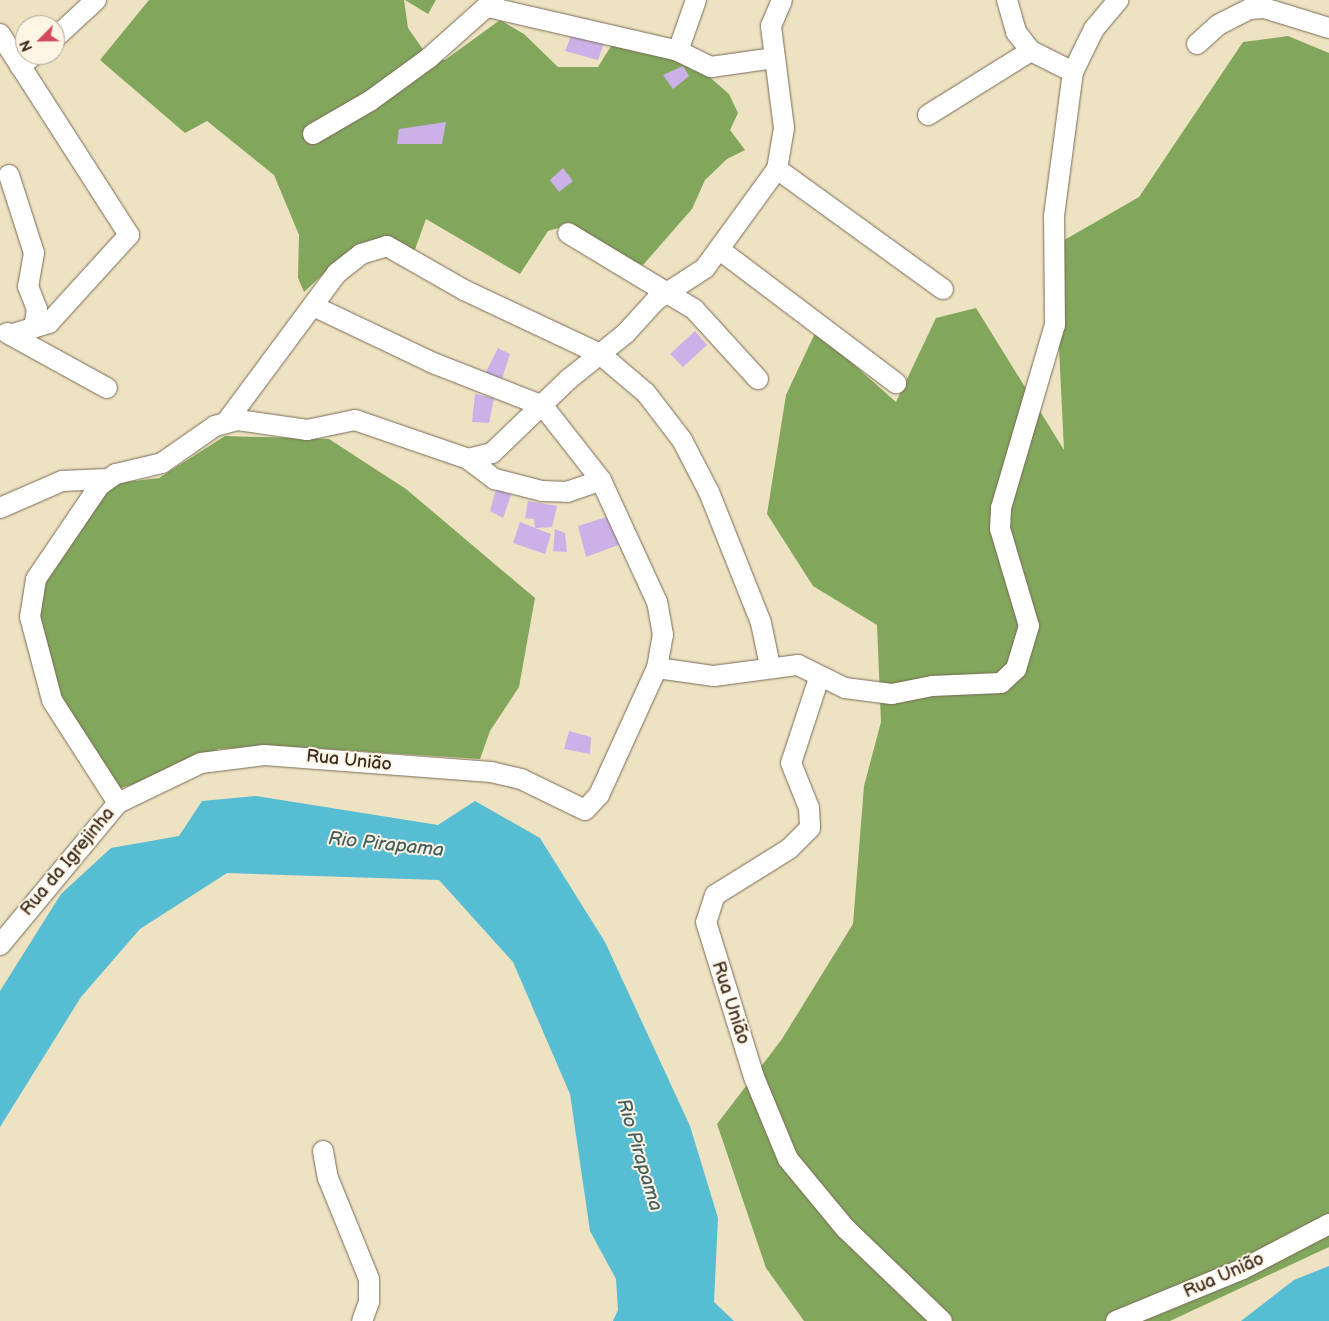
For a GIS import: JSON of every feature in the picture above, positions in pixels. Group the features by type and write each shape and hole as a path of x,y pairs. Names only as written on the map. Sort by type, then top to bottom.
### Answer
{"street":[{"path":"65,29 96,0"},
{"path":"678,51 696,0"},
{"path":"468,459 492,453 666,292 697,275 720,250 777,169 784,128 771,26 782,0"},
{"path":"1007,0 1016,32 1031,51 1073,72"},
{"path":"315,307 431,362 543,406 601,480 662,619 657,668 714,676 770,666 798,666 820,678 861,692 892,694 932,686 1001,683 1021,659 1029,635 1027,611 1004,548 1001,508 1055,325 1054,216 1073,72 1094,29 1118,0"},
{"path":"313,134 370,101 429,58 491,4 678,51 720,67 774,58"},
{"path":"1197,44 1218,25 1250,9 1264,8 1329,28"},
{"path":"0,34 15,49"},
{"path":"928,115 1031,51"},
{"path":"7,333 50,323 130,235 29,65"},
{"path":"777,169 943,289"},
{"path":"9,175 34,253 28,286 37,309 34,328"},
{"path":"568,232 694,309 758,379"},
{"path":"0,508 62,481 107,479 170,459 227,421 248,388 349,263 373,248 386,246 464,290 600,354 646,393 696,464 761,623 770,666"},
{"path":"720,250 896,383"},
{"path":"7,333 108,388"},
{"path":"227,421 306,430 355,420 468,459 495,479 542,491 567,492 601,480"},
{"path":"107,479 36,579 30,618 52,700 118,803"},
{"name":"Rua União","path":"118,803 201,763 264,755 504,774 581,810 588,809 599,795 657,668"},
{"name":"Rua União","path":"820,678 791,763 809,808 810,828 789,849 715,894 706,922 754,1076 788,1159 846,1229 942,1321"},
{"name":"Rua da Igrejinha","path":"0,944 118,803"},
{"path":"323,1151 328,1178 369,1279 369,1302 362,1321"},
{"name":"Rua União","path":"1116,1321 1242,1269 1329,1224"}],"green space":[{"path":"149,0 404,0 408,28 429,58 445,60 500,20 524,34 558,67 598,67 613,43 666,55 705,73 729,94 738,113 730,130 745,150 727,159 705,180 692,209 643,265 619,256 571,224 548,231 520,274 426,219 414,252 384,238 347,252 304,292 298,278 299,235 274,175 207,121 185,133 100,60"},
{"path":"405,0 436,0 428,14"},
{"path":"1288,36 1329,53 1329,1247 1170,1321 804,1321 766,1268 717,1124 782,1039 853,924 864,786 881,722 877,625 813,586 767,514 786,395 816,331 896,402 936,318 976,308 1064,450 1054,246 1139,197 1243,42"},
{"path":"225,436 329,439 406,489 535,598 519,687 490,731 480,759 280,746 218,749 187,769 110,791 41,671 30,604 100,485 159,478"}],"water":[{"name":"Rio Pirapama","path":"256,796 438,825 475,801 540,838 605,942 690,1126 718,1218 714,1302 734,1321 613,1321 618,1310 616,1279 590,1231 570,1094 513,962 439,880 227,873 140,929 81,997 0,1127 0,991 61,894 111,848 179,836 202,801"},
{"path":"1329,1266 1329,1321 1241,1321 1294,1280"}],"building":[{"path":"574,29 606,37 598,60 565,51"},
{"path":"683,66 689,76 673,89 663,75"},
{"path":"446,122 442,144 397,144 399,129"},
{"path":"563,168 573,181 559,192 550,180"},
{"path":"695,331 707,345 683,367 670,354"},
{"path":"498,348 510,354 501,382 485,374"},
{"path":"475,394 494,398 489,423 472,422"},
{"path":"496,489 511,495 503,518 490,511"},
{"path":"528,501 557,506 552,527 535,528 534,519 525,518"},
{"path":"613,515 621,544 586,557 578,526"},
{"path":"520,522 551,534 545,554 513,543"},
{"path":"555,529 565,533 567,552 553,551"},
{"path":"569,731 591,737 590,754 564,749"}]}
